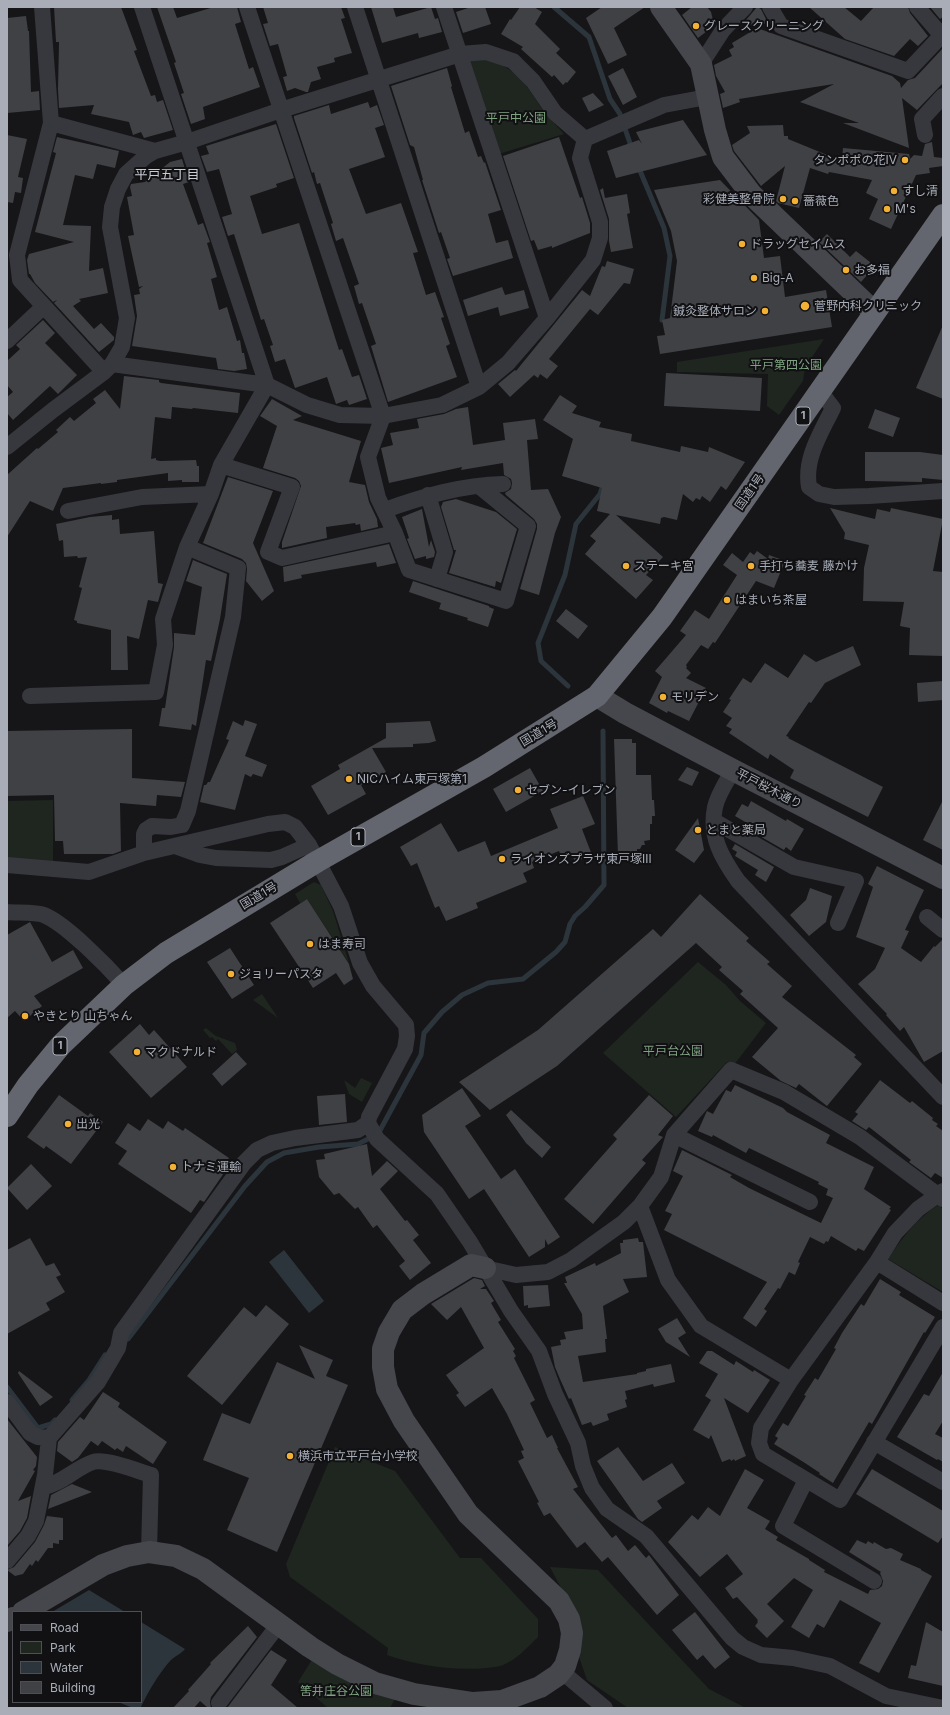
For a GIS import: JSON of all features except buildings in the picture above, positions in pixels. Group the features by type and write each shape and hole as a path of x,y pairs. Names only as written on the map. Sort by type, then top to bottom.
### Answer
{"highway":[{"name":"国道1号","path":"7,1116 28,1085 61,1045 124,985 166,953 313,853 484,767 597,696 662,617 943,215"}],"street":[{"path":"42,7 51,123 18,255 20,280 43,307 108,368 268,385 307,405 340,415 383,416 442,405 479,386 508,363 547,318 593,260 600,238 600,222 580,158 585,138"},
{"path":"30,696 156,692 165,645 163,619 187,547 211,494 221,465 268,385 142,7"},
{"path":"247,7 383,416 368,457 378,498 395,533 409,570 506,601 528,526 479,486"},
{"path":"355,7 479,386"},
{"path":"444,7 547,318"},
{"path":"661,7 702,64 707,97 723,157 751,194 874,312"},
{"path":"702,64 723,30 745,7"},
{"path":"770,7 782,26 908,71 942,36 917,7"},
{"path":"7,448 53,410 108,368 122,347 127,318 110,227 112,207 118,189 126,174 145,157 155,151 188,142 281,110 460,54 486,52 513,62 533,81 555,113 585,138"},
{"path":"925,135 922,119 943,96"},
{"path":"585,138 623,124 664,105 707,97"},
{"path":"51,123 155,151"},
{"path":"7,341 43,307"},
{"path":"820,391 833,408 810,457 807,475 809,487 819,494 834,497 943,491"},
{"path":"221,465 292,487 268,552 282,558 395,533"},
{"path":"385,510 428,495 479,486 503,484"},
{"path":"68,511 142,497 211,494"},
{"path":"428,495 445,552 437,579"},
{"path":"144,853 144,834 146,830 152,826 171,827 182,825 188,811 233,617 238,568 187,547"},
{"name":"平戸桜木通り","path":"597,696 625,713 733,770 943,878"},
{"path":"733,770 715,806 715,839 723,859 738,881 943,1097"},
{"path":"714,821 794,867 856,881 838,924"},
{"path":"7,865 89,872 144,853 285,822 296,827 313,853 342,906 360,963 373,986 406,1025 408,1036 405,1050 369,1117 368,1123 377,1139 436,1194 470,1242 511,1311 539,1350 555,1394 578,1443 583,1466 592,1488 607,1509 646,1536 732,1638 743,1648 761,1655 794,1658 830,1666 886,1696 943,1708"},
{"path":"175,846 200,855 216,858 271,860 313,853"},
{"path":"9,915 42,914 59,923 109,969 124,985"},
{"path":"927,917 943,930"},
{"path":"25,1611 104,1565 127,1556 149,1552 176,1556 203,1569 310,1647 337,1664 374,1683 414,1694 473,1703 502,1701 540,1687 558,1675 565,1666 570,1650 572,1633 569,1619 559,1601 468,1514 404,1421 387,1389 383,1367 383,1349 388,1332 402,1310 423,1294 470,1265 516,1275 548,1272 571,1260 624,1222 640,1206 662,1177 674,1135 731,1070 784,1092 860,1137 941,1195 918,1209 895,1233 877,1262 791,1380 761,1428 759,1442 763,1454 840,1500 943,1327"},
{"path":"7,1561 28,1536 36,1521 46,1475 49,1438 98,1382 118,1348 121,1333 244,1163 257,1150 272,1143 295,1138 358,1130 368,1123"},
{"path":"674,1135 810,1202"},
{"path":"640,1206 668,1280 701,1326 791,1380"},
{"path":"877,1262 943,1303"},
{"path":"7,1402 30,1433 38,1437 49,1438"},
{"path":"874,1442 943,1482"},
{"path":"43,1487 54,1485 94,1461 104,1462 151,1475 149,1552"},
{"path":"806,1480 783,1526 874,1582"},
{"path":"219,1703 278,1624"},
{"path":"561,1671 605,1708"}],"green space":[{"name":"平戸中公園","path":"484,59 505,67 520,78 545,113 564,134 499,154 468,60"},
{"name":"平戸第四公園","path":"824,339 805,368 803,381 779,415 767,406 768,374 677,372 677,362"},
{"path":"53,800 53,864 7,860 7,801"},
{"path":"314,882 321,885 333,911 349,963 307,899 300,903 295,894"},
{"name":"平戸台公園","path":"698,962 726,985 740,1001 766,1023 734,1065 727,1062 676,1117 603,1053"},
{"path":"262,994 278,1018 253,1000"},
{"path":"206,1028 216,1036 235,1043 237,1050 232,1054 218,1039 216,1041 212,1037 210,1038 203,1030"},
{"path":"361,1078 372,1083 362,1102 349,1094 344,1080 355,1088"},
{"path":"938,1205 943,1209 943,1292 888,1259 910,1229 930,1210"},
{"path":"335,1447 395,1471 460,1558 481,1558 538,1619 538,1637 526,1649 508,1663 499,1666 462,1669 437,1667 411,1662 387,1655 388,1648 290,1577 286,1564"},
{"path":"550,1567 598,1570 709,1689 746,1708 628,1708 587,1680 578,1654 579,1622"},
{"name":"筈井庄谷公園","path":"313,1658 395,1699 390,1708 328,1708 298,1682"}],"water":[{"path":"284,1250 324,1301 309,1313 269,1262"},
{"path":"89,1590 123,1611 54,1611"},
{"path":"142,1623 185,1649 170,1661 141,1707 133,1708 120,1703 142,1703"}],"waterway":[{"path":"554,7 589,37 610,99 620,114 632,149"},
{"path":"638,166 664,228 670,256 662,320"},
{"path":"568,686 541,661 538,643 565,575 576,524 600,494 604,482"},
{"path":"122,1341 128,1339 245,1186 267,1162 284,1153 319,1147 358,1144 378,1134 421,1055 424,1033 442,1012 462,995 488,983 523,979 556,952 565,942 570,924 575,916 604,885 603,731"},
{"path":"72,1400 89,1380 105,1355"},
{"path":"7,1387 38,1428 51,1424 55,1420"}],"place":[{"name":"グレースクリーニング","path":"696,26"},
{"name":"タンポポの花Ⅳ","path":"905,160"},
{"name":"すし清","path":"894,191"},
{"name":"彩健美整骨院","path":"783,199"},
{"name":"薔薇色","path":"795,201"},
{"name":"M's","path":"887,209"},
{"name":"ドラッグセイムス","path":"742,244"},
{"name":"お多福","path":"846,270"},
{"name":"Big-A","path":"754,278"},
{"name":"菅野内科クリニック","path":"805,306"},
{"name":"鍼灸整体サロン","path":"765,311"},
{"name":"ステーキ宮","path":"626,566"},
{"name":"手打ち蕎麦 藤かけ","path":"751,566"},
{"name":"はまいち茶屋","path":"727,600"},
{"name":"モリデン","path":"663,697"},
{"name":"NICハイム東戸塚第1","path":"349,779"},
{"name":"セブン-イレブン","path":"518,790"},
{"name":"とまと薬局","path":"698,830"},
{"name":"ライオンズプラザ東戸塚Ⅲ","path":"502,859"},
{"name":"はま寿司","path":"310,944"},
{"name":"ジョリーパスタ","path":"231,974"},
{"name":"やきとり 山ちゃん","path":"25,1016"},
{"name":"マクドナルド","path":"137,1052"},
{"name":"出光","path":"68,1124"},
{"name":"トナミ運輸","path":"173,1167"},
{"name":"横浜市立平戸台小学校","path":"290,1456"}],"district":[{"name":"平戸五丁目","path":"167,175"}]}
